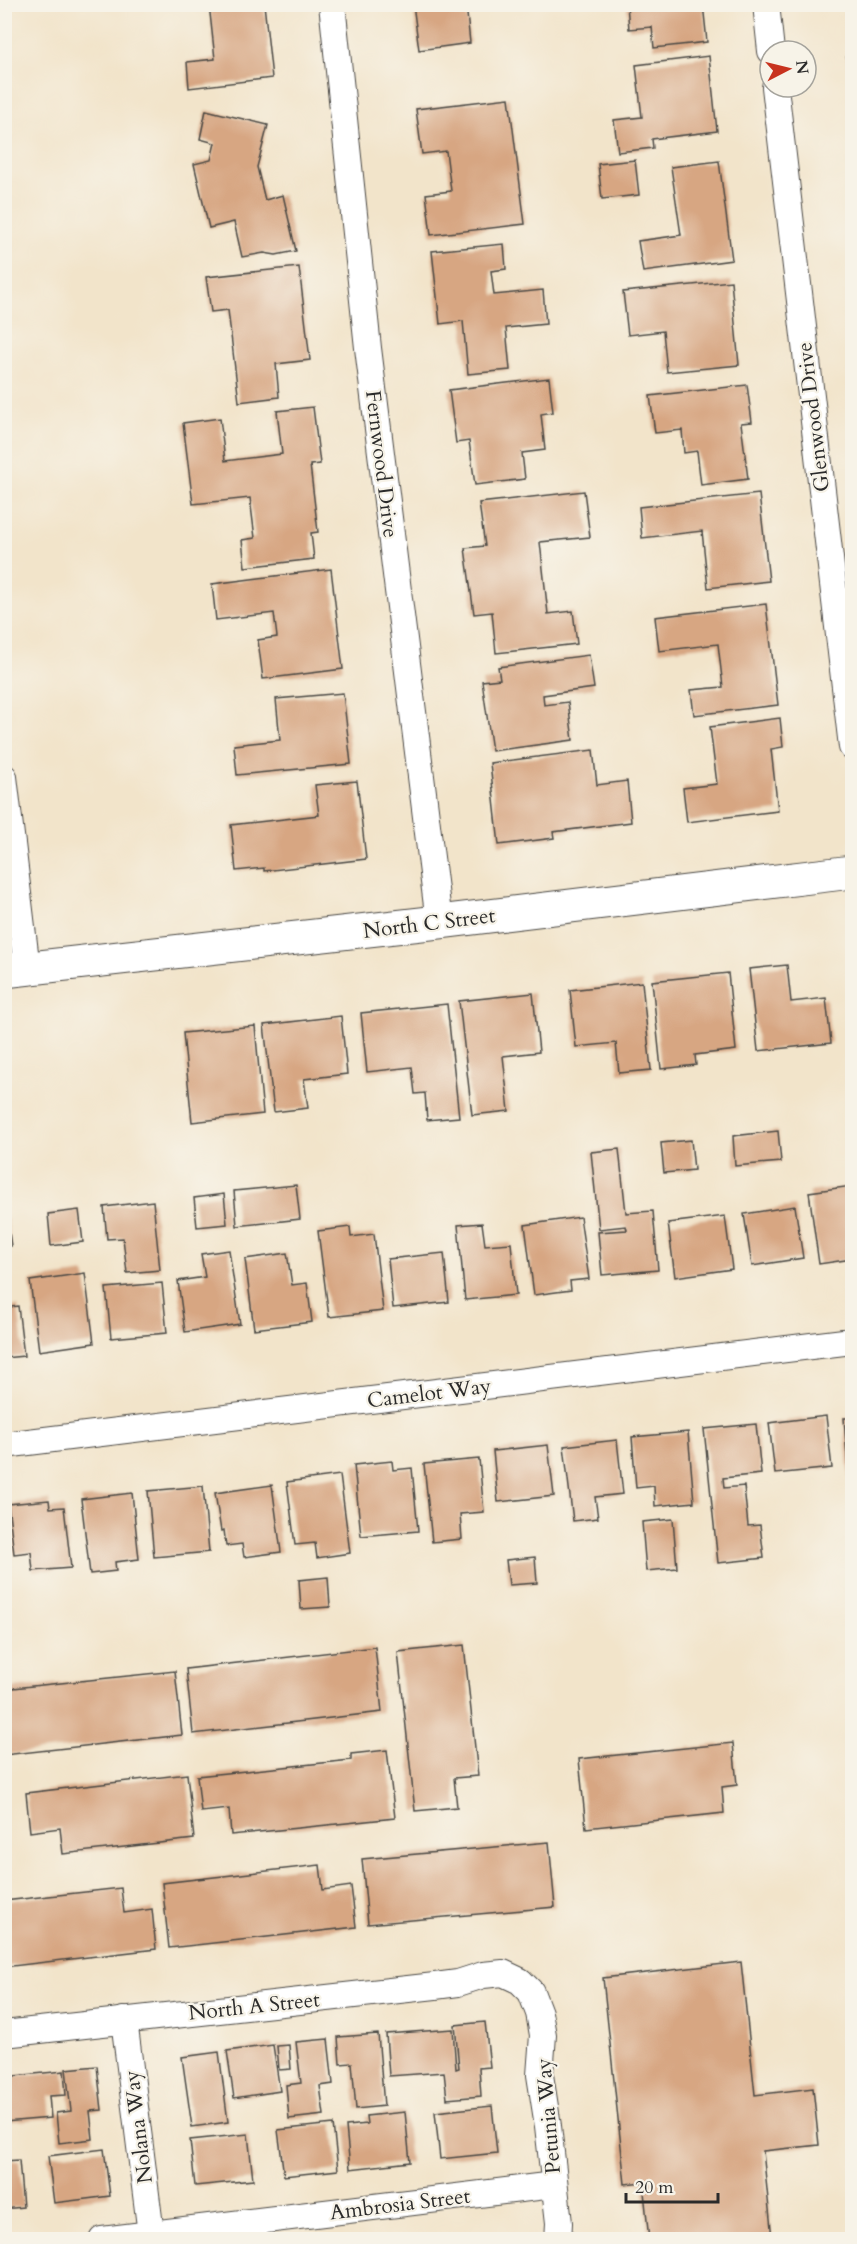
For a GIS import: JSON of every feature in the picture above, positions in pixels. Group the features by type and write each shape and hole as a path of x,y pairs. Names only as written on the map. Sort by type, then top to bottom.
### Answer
{"street":[{"name":"Fernwood Drive","path":"332,4 368,348 439,922"},
{"path":"766,4 770,39"},
{"name":"Glenwood Drive","path":"776,99 852,747"},
{"path":"4,777 16,970"},
{"name":"North C Street","path":"16,970 852,872"},
{"name":"Camelot Way","path":"4,1445 852,1341"},
{"name":"North A Street","path":"4,2034 458,1983 483,1975 503,1973"},
{"name":"Petunia Way","path":"503,1973 520,1981 531,1992 539,2013 543,2036 540,2075 559,2223 558,2240"},
{"name":"Nolana Way","path":"124,2020 151,2234"},
{"name":"Ambrosia Street","path":"102,2240 554,2185"}],"building":[{"path":"209,4 264,4 272,78 189,88 187,62 215,59"},
{"path":"413,4 466,4 470,43 419,50"},
{"path":"627,4 703,4 707,42 654,48 652,27 629,29"},
{"path":"852,52 852,95 851,95 846,53"},
{"path":"709,56 717,131 652,139 653,148 618,152 614,120 642,117 636,65"},
{"path":"509,98 525,224 431,235 426,194 451,191 446,151 422,154 416,109"},
{"path":"206,110 268,125 257,167 265,200 283,195 296,251 242,257 234,222 209,228 194,164 211,160 215,143 200,139"},
{"path":"635,160 639,195 602,199 598,164"},
{"path":"719,161 732,260 643,272 638,241 681,235 671,167"},
{"path":"504,244 506,269 491,271 494,295 543,290 546,324 506,328 510,370 468,374 463,321 440,324 432,251"},
{"path":"299,267 310,360 276,364 279,397 239,402 228,310 211,312 206,277"},
{"path":"731,281 739,365 667,372 663,331 628,335 623,292"},
{"path":"549,378 553,412 541,414 545,450 522,453 525,479 475,485 469,441 456,443 449,390"},
{"path":"747,385 752,422 741,423 748,479 701,485 697,451 684,453 682,430 655,433 650,396"},
{"path":"313,407 320,464 310,465 318,532 311,533 314,559 245,567 242,540 255,538 250,498 193,504 183,423 220,418 225,461 282,454 277,411"},
{"path":"584,491 590,537 540,542 548,614 573,611 577,644 496,653 492,612 474,614 465,548 485,546 479,503"},
{"path":"759,494 769,581 708,588 702,531 642,538 639,507"},
{"path":"331,569 343,669 263,679 258,640 277,637 274,613 216,620 212,584"},
{"path":"766,604 778,705 694,715 691,690 723,687 718,644 659,651 655,617"},
{"path":"589,655 594,688 543,695 544,705 568,702 573,740 492,751 482,681 500,679 498,667"},
{"path":"343,693 351,764 237,775 234,745 280,740 276,699"},
{"path":"780,718 783,747 771,749 778,811 687,822 683,788 717,784 710,727"},
{"path":"593,750 597,785 627,781 631,822 553,832 554,838 499,845 490,763"},
{"path":"357,781 366,859 264,871 264,868 236,871 231,825 319,815 315,785"},
{"path":"787,965 791,1002 826,998 831,1043 758,1051 749,969"},
{"path":"728,973 736,1050 695,1055 696,1065 661,1069 652,981"},
{"path":"642,982 651,1070 619,1073 616,1043 576,1047 570,990"},
{"path":"533,993 539,1052 503,1056 509,1111 472,1115 459,1001"},
{"path":"447,1004 459,1117 427,1120 425,1093 415,1094 412,1067 367,1072 361,1013"},
{"path":"341,1016 347,1074 304,1079 308,1108 274,1112 264,1025"},
{"path":"255,1026 263,1114 192,1122 183,1033"},
{"path":"778,1131 781,1162 735,1166 733,1136"},
{"path":"691,1140 694,1170 664,1173 661,1143"},
{"path":"619,1149 626,1213 653,1211 658,1270 602,1275 598,1232 627,1230 626,1226 599,1229 591,1152"},
{"path":"296,1185 300,1219 237,1226 234,1191"},
{"path":"852,1186 852,1259 819,1264 809,1192"},
{"path":"224,1194 227,1224 197,1227 194,1198"},
{"path":"153,1201 160,1270 127,1273 123,1238 107,1239 104,1207"},
{"path":"795,1206 803,1258 752,1266 744,1214"},
{"path":"79,1210 83,1242 51,1246 48,1214"},
{"path":"725,1216 732,1269 675,1277 668,1223"},
{"path":"580,1217 589,1279 570,1281 571,1290 534,1295 525,1225"},
{"path":"4,1219 7,1219 11,1246 4,1247"},
{"path":"482,1223 485,1245 511,1243 516,1295 465,1300 458,1225"},
{"path":"350,1227 351,1237 374,1234 383,1311 329,1317 318,1231"},
{"path":"229,1250 240,1324 185,1332 178,1281 205,1277 201,1254"},
{"path":"287,1253 292,1285 307,1283 312,1322 254,1329 245,1259"},
{"path":"444,1253 449,1302 393,1308 388,1259"},
{"path":"85,1273 94,1343 39,1351 30,1281"},
{"path":"162,1283 167,1333 111,1338 106,1288"},
{"path":"18,1306 24,1356 4,1358 4,1308"},
{"path":"826,1416 832,1468 775,1474 769,1423"},
{"path":"844,1418 852,1418 852,1493 850,1494"},
{"path":"756,1424 761,1474 723,1478 724,1488 744,1486 748,1526 760,1525 764,1558 718,1563 704,1429"},
{"path":"688,1432 694,1502 655,1506 654,1486 636,1488 632,1437"},
{"path":"617,1440 623,1494 595,1497 598,1518 573,1521 564,1446"},
{"path":"548,1445 554,1496 498,1502 493,1451"},
{"path":"479,1459 484,1512 460,1514 462,1539 432,1542 424,1464"},
{"path":"392,1461 393,1470 412,1468 418,1531 361,1536 354,1465"},
{"path":"340,1475 350,1553 317,1558 315,1543 295,1545 287,1482"},
{"path":"272,1485 281,1552 244,1557 242,1544 226,1546 224,1530 221,1531 215,1493"},
{"path":"203,1486 209,1552 154,1557 148,1491"},
{"path":"132,1493 139,1559 115,1562 116,1571 90,1574 81,1499"},
{"path":"49,1500 50,1508 64,1507 71,1568 33,1571 31,1552 14,1554 8,1504"},
{"path":"673,1519 677,1568 646,1571 642,1522"},
{"path":"535,1557 537,1583 509,1585 506,1560"},
{"path":"328,1577 330,1607 301,1609 299,1580"},
{"path":"464,1645 478,1776 454,1778 457,1807 415,1811 398,1652"},
{"path":"375,1647 382,1712 193,1734 186,1669"},
{"path":"175,1671 182,1735 4,1755 4,1689"},
{"path":"733,1743 737,1785 722,1787 724,1813 586,1828 579,1759"},
{"path":"387,1750 395,1818 231,1835 229,1809 201,1812 197,1776 351,1760 351,1754"},
{"path":"187,1774 194,1839 63,1854 60,1828 30,1832 26,1793"},
{"path":"549,1842 555,1907 368,1924 362,1859"},
{"path":"320,1865 323,1890 351,1886 356,1927 169,1948 162,1883"},
{"path":"121,1888 124,1913 152,1909 156,1949 4,1967 4,1901"},
{"path":"741,1962 755,2095 813,2088 819,2145 763,2151 772,2238 649,2240 643,2182 625,2184 603,1978"},
{"path":"485,2022 490,2067 479,2068 481,2096 447,2099 444,2072 389,2076 386,2034 453,2029 456,2069 459,2068 455,2025"},
{"path":"378,2034 384,2106 356,2109 352,2063 340,2064 338,2037"},
{"path":"328,2039 333,2084 320,2086 324,2115 289,2119 286,2085 301,2083 296,2042"},
{"path":"273,2045 280,2091 234,2098 227,2051"},
{"path":"289,2045 291,2069 279,2070 277,2046"},
{"path":"219,2052 228,2122 192,2127 182,2057"},
{"path":"97,2066 102,2110 90,2111 93,2139 59,2143 56,2113 71,2111 66,2069"},
{"path":"64,2071 66,2095 49,2096 51,2118 4,2122 4,2077"},
{"path":"492,2106 497,2153 440,2159 435,2112"},
{"path":"405,2112 410,2162 350,2169 346,2126 367,2124 366,2116"},
{"path":"333,2124 338,2170 284,2176 278,2130"},
{"path":"248,2134 253,2180 195,2186 190,2140"},
{"path":"104,2149 110,2196 54,2203 48,2156"},
{"path":"19,2160 23,2207 4,2209 4,2161"}]}
